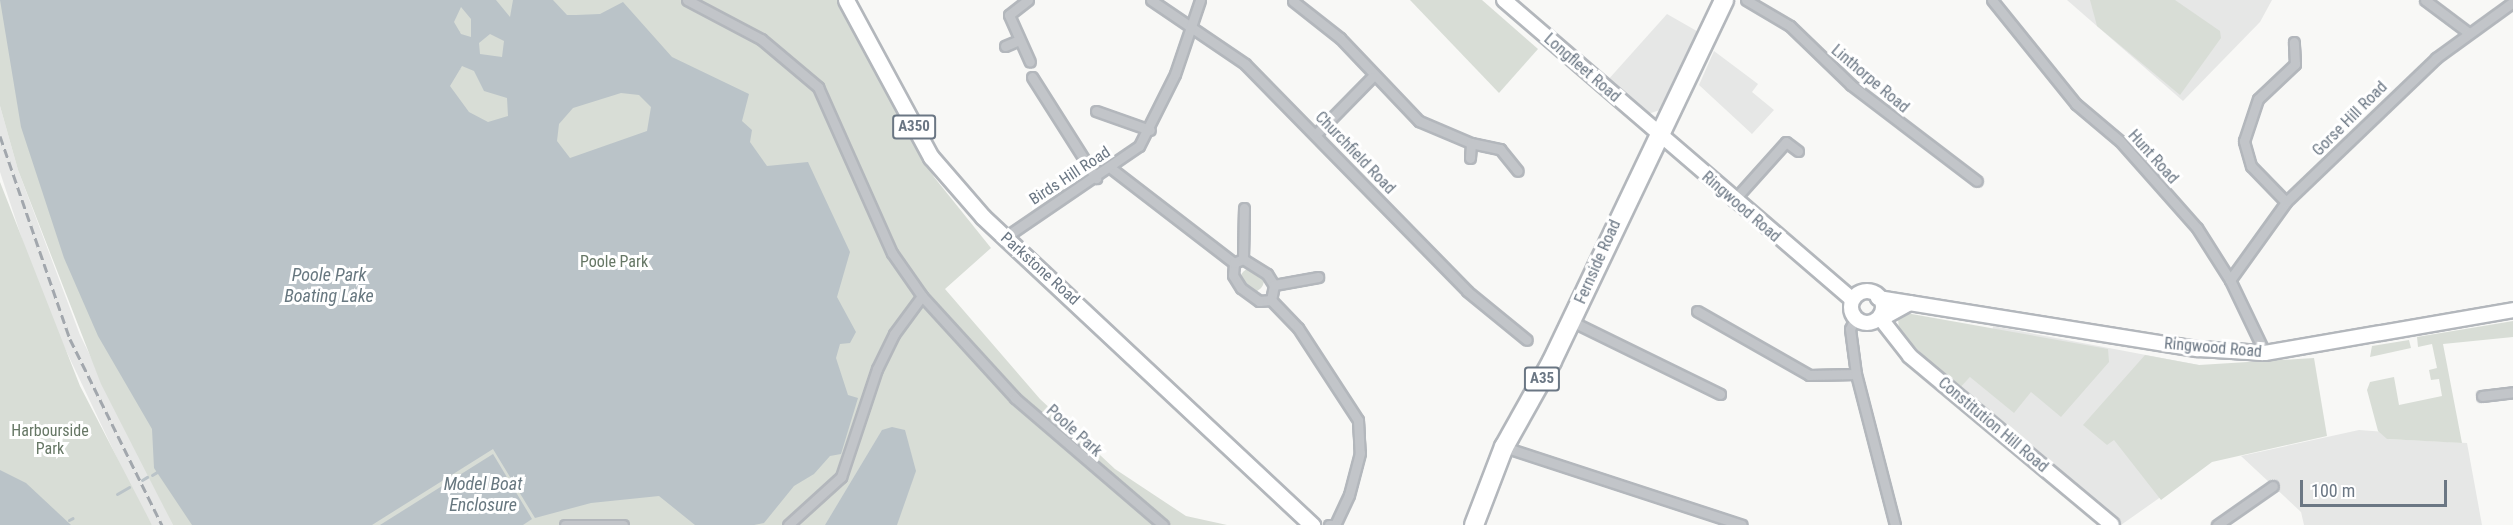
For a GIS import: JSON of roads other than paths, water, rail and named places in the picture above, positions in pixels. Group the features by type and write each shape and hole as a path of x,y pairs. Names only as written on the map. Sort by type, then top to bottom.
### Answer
{"highway":[{"name":"Fernside Road","path":"1474,525 1504,447 1571,321 1724,0"}],"main road":[{"name":"Parkstone Road","path":"846,0 931,157 1004,237 1310,525"},
{"name":"Longfleet Road","path":"1504,0 1661,136"},
{"name":"Ringwood Road","path":"1661,136 1733,201 1851,298 1858,293 2198,349 2265,353 2513,310"},
{"path":"1851,298 1856,317 1881,319 1911,303"},
{"path":"1878,298 1884,307 1881,319"},
{"name":"Constitution Hill Road","path":"1881,319 1911,356 2112,525"}],"street":[{"name":"Poole Park","path":"687,0 761,39 818,87 892,253 922,296 1015,398 1082,459 1163,525"},
{"path":"1028,0 1009,15 1030,62"},
{"name":"Churchfield Road","path":"1151,0 1245,64 1317,133 1467,291 1527,340"},
{"name":"Birds Hill Road","path":"1004,237 1112,169 1149,130 1200,0"},
{"name":"Linthorpe Road","path":"1746,0 1790,26 1851,85 1977,181"},
{"name":"Hunt Road","path":"1992,0 2076,104 2120,141 2198,228 2230,280 2265,353"},
{"path":"2425,0 2469,33"},
{"path":"1293,1 1340,38 1372,76 1419,121 1471,143 1500,148 1518,171"},
{"name":"Gorse Hill Road","path":"2230,280 2286,202 2402,88 2469,33 2513,2"},
{"path":"1005,46 1019,40"},
{"path":"2286,202 2246,156 2246,127 2255,112 2295,64 2294,42"},
{"path":"1317,133 1372,76"},
{"path":"1032,77 1096,178"},
{"path":"1096,111 1149,130"},
{"path":"1733,201 1786,142 1798,151"},
{"path":"1470,158 1471,143"},
{"path":"1112,169 1274,285 1318,277"},
{"path":"1244,208 1238,261 1241,288 1259,301 1271,300"},
{"path":"1271,300 1274,285"},
{"path":"788,525 842,477 877,369 922,296"},
{"path":"1271,300 1298,328 1358,420 1360,453 1335,525 1329,525"},
{"path":"1697,311 1809,375 1856,374"},
{"path":"1856,317 1850,329 1856,374 1895,525"},
{"path":"1571,321 1720,394"},
{"path":"2482,396 2513,392"},
{"path":"1504,447 1742,525"},
{"path":"2219,525 2273,486"},
{"path":"565,525 623,525"}],"water":[{"name":"Poole Park Boating Lake","path":"0,0 496,0 510,17 513,0 553,0 567,15 600,14 623,2 672,57 749,94 742,121 752,130 750,142 767,166 808,162 850,252 837,297 856,332 850,343 840,344 836,358 848,395 858,398 841,454 830,456 814,474 794,486 764,523 754,525 695,525 659,496 591,503 535,518 493,449 372,525 192,525 154,468 152,429 98,336 64,258 21,127","holes":["461,7 471,19 471,37 461,34 454,22","490,34 504,41 502,57 480,54 479,43","462,66 474,71 484,91 507,98 508,116 488,122 469,112 450,86","621,93 639,95 651,107 647,131 570,158 557,141 559,124 573,108"]},
{"path":"892,427 905,430 916,471 897,525 825,525 882,430"},
{"name":"Model Boat Enclosure","path":"493,454 532,519 523,525 380,525"},
{"path":"0,470 26,483 71,525 0,525"}],"waterway":[{"path":"152,475 157,472"},
{"path":"142,480 147,477"},
{"path":"117,494 129,487"},
{"path":"69,520 73,518"}],"railway":[{"path":"0,136 70,339 162,525"}],"park label":[{"name":"Harbourside Park","path":"50,440"}]}
